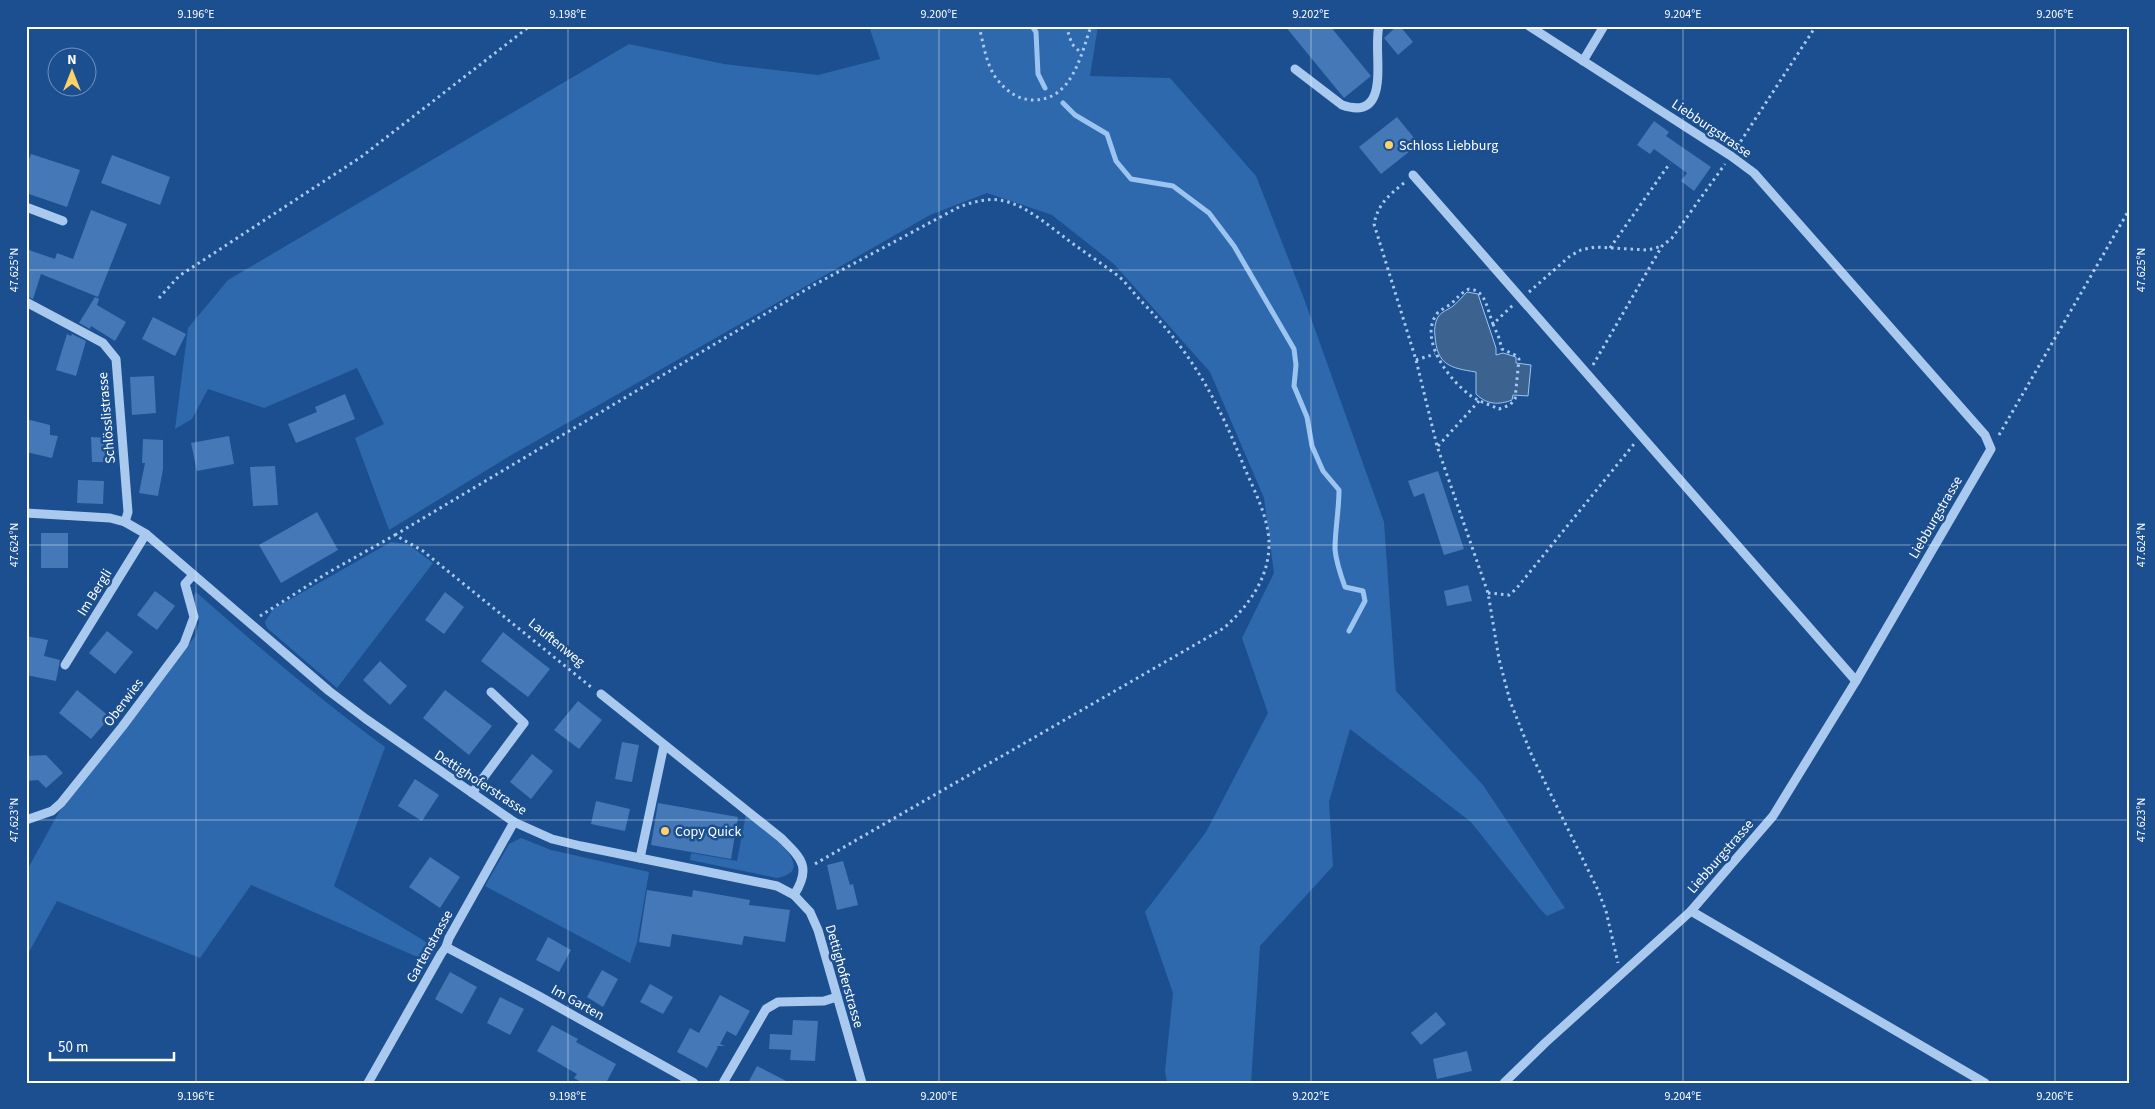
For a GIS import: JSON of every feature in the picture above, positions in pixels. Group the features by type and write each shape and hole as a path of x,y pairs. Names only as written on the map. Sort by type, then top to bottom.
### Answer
{"street":[{"path":"1295,69 1342,105 1350,108 1362,107 1374,98 1376,91 1379,26"},
{"name":"Liebburgstrasse","path":"1504,1083 1691,911 1773,816 1856,681 1991,449 1985,435 1760,180 1731,156 1529,26"},
{"path":"1583,62 1604,26"},
{"path":"1413,175 1856,681"},
{"path":"26,207 63,221"},
{"name":"Schlösslistrasse","path":"26,302 103,343 116,359 128,512 125,522"},
{"name":"Dettighoferstrasse","path":"26,513 90,516 125,522 146,534 366,720 514,822 552,838 769,884 794,895 810,912 818,930 862,1083"},
{"name":"Im Bergli","path":"65,665 146,534"},
{"name":"Oberwies","path":"26,820 52,811 61,803 122,727 184,644 194,617 185,584 193,575"},
{"path":"472,793 524,723 491,692"},
{"path":"600,694 781,838 797,854 802,860 804,869 802,879 794,895"},
{"path":"640,858 664,745"},
{"name":"Gartenstrasse","path":"368,1083 446,947 514,822"},
{"path":"1691,911 1985,1083"},
{"name":"Im Garten","path":"446,947 537,995 694,1083"},
{"path":"724,1083 766,1009 778,1002 824,1001 837,997"}],"path":[{"path":"159,298 180,276 362,157 530,26"},
{"path":"979,26 995,77 1010,93 1024,100 1044,100 1062,90 1076,70 1091,26"},
{"path":"1066,26 1072,44 1082,54"},
{"path":"1587,374 1662,246 1672,238 1731,156 1816,26"},
{"path":"1610,248 1670,164"},
{"path":"1413,175 1382,202 1376,213 1374,224 1416,360 1437,446 1488,593 1510,701 1532,756 1597,888 1614,939 1620,976"},
{"path":"249,623 329,572 395,535 812,286 959,207 974,202 990,200 1004,201 1020,208 1044,222 1119,276 1164,324 1203,378 1239,453 1266,524 1269,545 1265,572 1253,597 1239,614 1216,633 804,869"},
{"path":"1991,449 2129,210"},
{"path":"1493,324 1570,256 1581,250 1595,247 1648,250 1662,246"},
{"path":"1469,289 1476,289 1482,294 1500,338 1502,349 1519,359 1514,399 1510,405 1499,409 1479,401 1460,386 1435,354 1433,322 1437,313 1446,308 1463,292 1469,289"},
{"path":"1416,360 1435,354"},
{"path":"1437,446 1479,401"},
{"path":"1488,593 1509,595 1516,589 1641,435"},
{"name":"Lauftenweg","path":"395,535 423,552 600,694"}],"shaded area":[{"path":"869,26 1098,26 1090,76 1170,78 1256,176 1303,296 1384,522 1396,691 1483,785 1565,908 1547,916 1471,822 1350,729 1329,802 1333,866 1260,946 1251,1083 1167,1083 1165,1071 1173,993 1145,912 1206,832 1268,713 1242,638 1274,573 1264,498 1210,372 1114,264 1052,215 987,193 930,215 508,457 389,530 355,438 384,424 357,368 264,408 208,389 192,419 175,429 188,328 228,280 629,44 724,64 818,75 880,59"},
{"path":"1467,292 1478,294 1496,348 1496,355 1503,353 1516,357 1516,363 1531,365 1528,396 1513,395 1512,400 1502,403 1484,400 1476,394 1476,372 1459,369 1442,359 1436,346 1435,326 1437,319 1441,313 1453,306"},
{"path":"391,542 408,544 433,563 337,688 267,628 265,622 273,609"},
{"path":"196,592 289,672 385,747 334,886 436,948 429,962 251,885 200,958 57,901 29,952 26,951 26,872 59,812 196,635 199,622 194,596"},
{"path":"746,814 784,847 791,857 794,866 790,873 777,878 690,860 691,853 737,861"},
{"path":"521,838 551,850 649,872 637,942 630,963 485,886 509,844"}],"building":[{"path":"1285,26 1330,26 1371,76 1344,98"},
{"path":"1397,26 1400,26 1413,42 1398,55 1384,38"},
{"name":"Schloss Liebburg","path":"1397,117 1419,144 1381,174 1359,147"},
{"path":"1654,121 1669,132 1666,136 1711,167 1694,191 1681,181 1687,173 1654,149 1650,154 1637,145"},
{"path":"31,154 80,170 67,207 26,193 26,167"},
{"path":"112,155 170,177 160,205 101,183"},
{"path":"91,210 127,224 98,297 41,274 33,299 26,296 26,249 55,259 57,253 73,259"},
{"path":"95,297 99,299 97,305 126,322 115,341 91,326 90,329 79,323"},
{"path":"153,317 186,334 175,356 142,339"},
{"path":"67,334 71,336 72,334 86,341 76,376 56,370"},
{"path":"154,376 156,413 132,415 130,377"},
{"path":"345,394 355,419 296,443 288,424 317,412 315,407"},
{"path":"26,419 50,425 50,435 58,436 52,458 26,452"},
{"path":"229,436 234,464 197,471 191,443"},
{"path":"91,437 109,438 110,462 92,462"},
{"path":"143,439 163,440 163,469 158,496 139,493 145,463 142,463"},
{"path":"275,466 278,505 253,506 250,467"},
{"path":"1438,471 1464,549 1444,555 1424,493 1414,497 1408,481"},
{"path":"78,480 104,481 103,504 77,503"},
{"path":"317,512 338,550 281,583 259,545"},
{"path":"41,533 68,533 68,568 41,568"},
{"path":"1468,585 1472,601 1447,606 1444,591"},
{"path":"155,591 175,606 157,630 137,615"},
{"path":"445,592 464,607 444,634 425,620"},
{"path":"107,631 133,652 115,674 89,653"},
{"path":"503,632 550,669 528,697 481,661"},
{"path":"26,636 48,640 44,656 60,660 56,681 26,675"},
{"path":"380,661 407,686 390,705 363,680"},
{"path":"77,690 110,717 91,739 59,713"},
{"path":"445,690 492,726 469,755 423,718"},
{"path":"578,701 602,720 579,749 554,730"},
{"path":"622,742 639,745 632,782 615,779"},
{"path":"532,754 553,771 531,799 510,782"},
{"path":"46,755 63,773 46,788 38,780 26,781 26,756"},
{"path":"415,779 439,795 422,821 398,806"},
{"path":"596,801 630,809 625,831 591,824"},
{"path":"658,803 738,817 731,859 651,845"},
{"path":"430,857 460,877 440,908 409,887"},
{"path":"843,861 850,885 853,884 858,905 837,910 827,865"},
{"path":"647,890 692,897 693,890 750,900 749,905 790,910 785,942 744,936 742,945 672,934 670,947 639,942"},
{"path":"548,937 571,950 559,972 536,960"},
{"path":"602,970 618,979 603,1007 587,997"},
{"path":"450,972 477,987 462,1014 435,999"},
{"path":"650,984 673,997 663,1014 640,1002"},
{"path":"720,995 750,1011 736,1036 727,1031 720,1044 725,1046 716,1046 718,1047 707,1068 677,1052 690,1028 699,1033"},
{"path":"500,997 524,1009 510,1035 487,1023"},
{"path":"1436,1012 1446,1024 1421,1045 1411,1033"},
{"path":"793,1020 818,1021 815,1061 790,1060 791,1050 769,1049 770,1034 792,1035"},
{"path":"552,1025 578,1039 576,1042 616,1064 606,1083 583,1083 574,1078 577,1074 537,1051"},
{"path":"1467,1051 1472,1071 1437,1079 1433,1059"},
{"path":"757,1066 790,1083 748,1083"}],"waterway":[{"path":"1032,26 1036,32 1038,74 1045,88"},
{"path":"1063,103 1075,115 1107,134 1116,161 1131,179 1173,186 1209,213 1234,246 1294,349 1296,365 1294,386 1307,417 1312,446 1323,471 1339,490 1336,559 1345,587 1363,591 1365,601 1349,631"}],"place":[{"name":"Schloss Liebburg","path":"1389,145"},
{"name":"Copy Quick","path":"665,831"}]}
